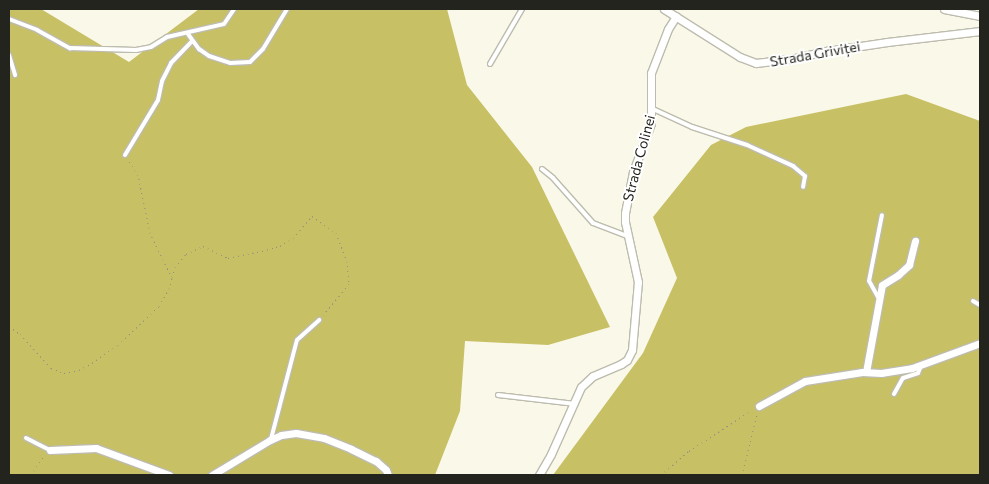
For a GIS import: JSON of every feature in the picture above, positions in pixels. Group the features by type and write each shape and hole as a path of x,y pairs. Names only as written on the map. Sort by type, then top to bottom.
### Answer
{"street":[{"name":"Strada Griviței","path":"664,9 740,57 756,63 887,42 980,31"},
{"path":"944,9 980,16"},
{"name":"Strada Colinei","path":"539,475 586,380 621,364 627,360 632,350 638,282 625,222 628,197 633,172 648,137 653,109 651,73 668,29 676,16"},
{"path":"866,372 882,285 909,265 915,241"},
{"path":"759,406 805,381 866,372 898,371 980,343"},
{"path":"212,475 270,440 281,435 296,433 324,438 376,461 386,470 388,475"},
{"path":"50,450 96,448 169,475"}],"lane":[{"path":"9,19 37,30 70,48 144,49 167,37 188,34 224,24 234,9"},
{"path":"188,34 209,56 230,63 250,62 263,49 288,9"},
{"path":"490,64 522,9"},
{"path":"125,155 158,100 162,81 171,63 192,40"},
{"path":"9,55 14,75"},
{"path":"653,109 692,127 761,151 793,166 805,176 803,187"},
{"path":"542,169 553,178 593,222 629,237"},
{"path":"880,299 869,281 882,214"},
{"path":"973,301 980,305"},
{"path":"270,440 297,340 319,320"},
{"path":"894,394 900,381 903,378 918,374 922,364"},
{"path":"498,395 575,404"},
{"path":"26,438 50,450"}],"path":[{"path":"125,155 138,175 150,233 172,278"},
{"path":"9,326 20,334 51,368 64,373 78,370 118,345 159,306 169,289 176,267 186,254 203,246 228,258 280,246 293,238 312,216 336,233 347,261 349,284 319,320"},
{"path":"662,475 690,452 759,406"},
{"path":"742,475 759,406"},
{"path":"32,475 50,450"}],"shaded area":[{"path":"9,9 41,9 129,62 199,9 447,9 467,85 532,167 610,327 548,345 465,341 460,411 435,475 9,475"},
{"path":"906,94 980,121 980,475 553,475 643,353 677,278 653,217 711,145 746,127"}]}
